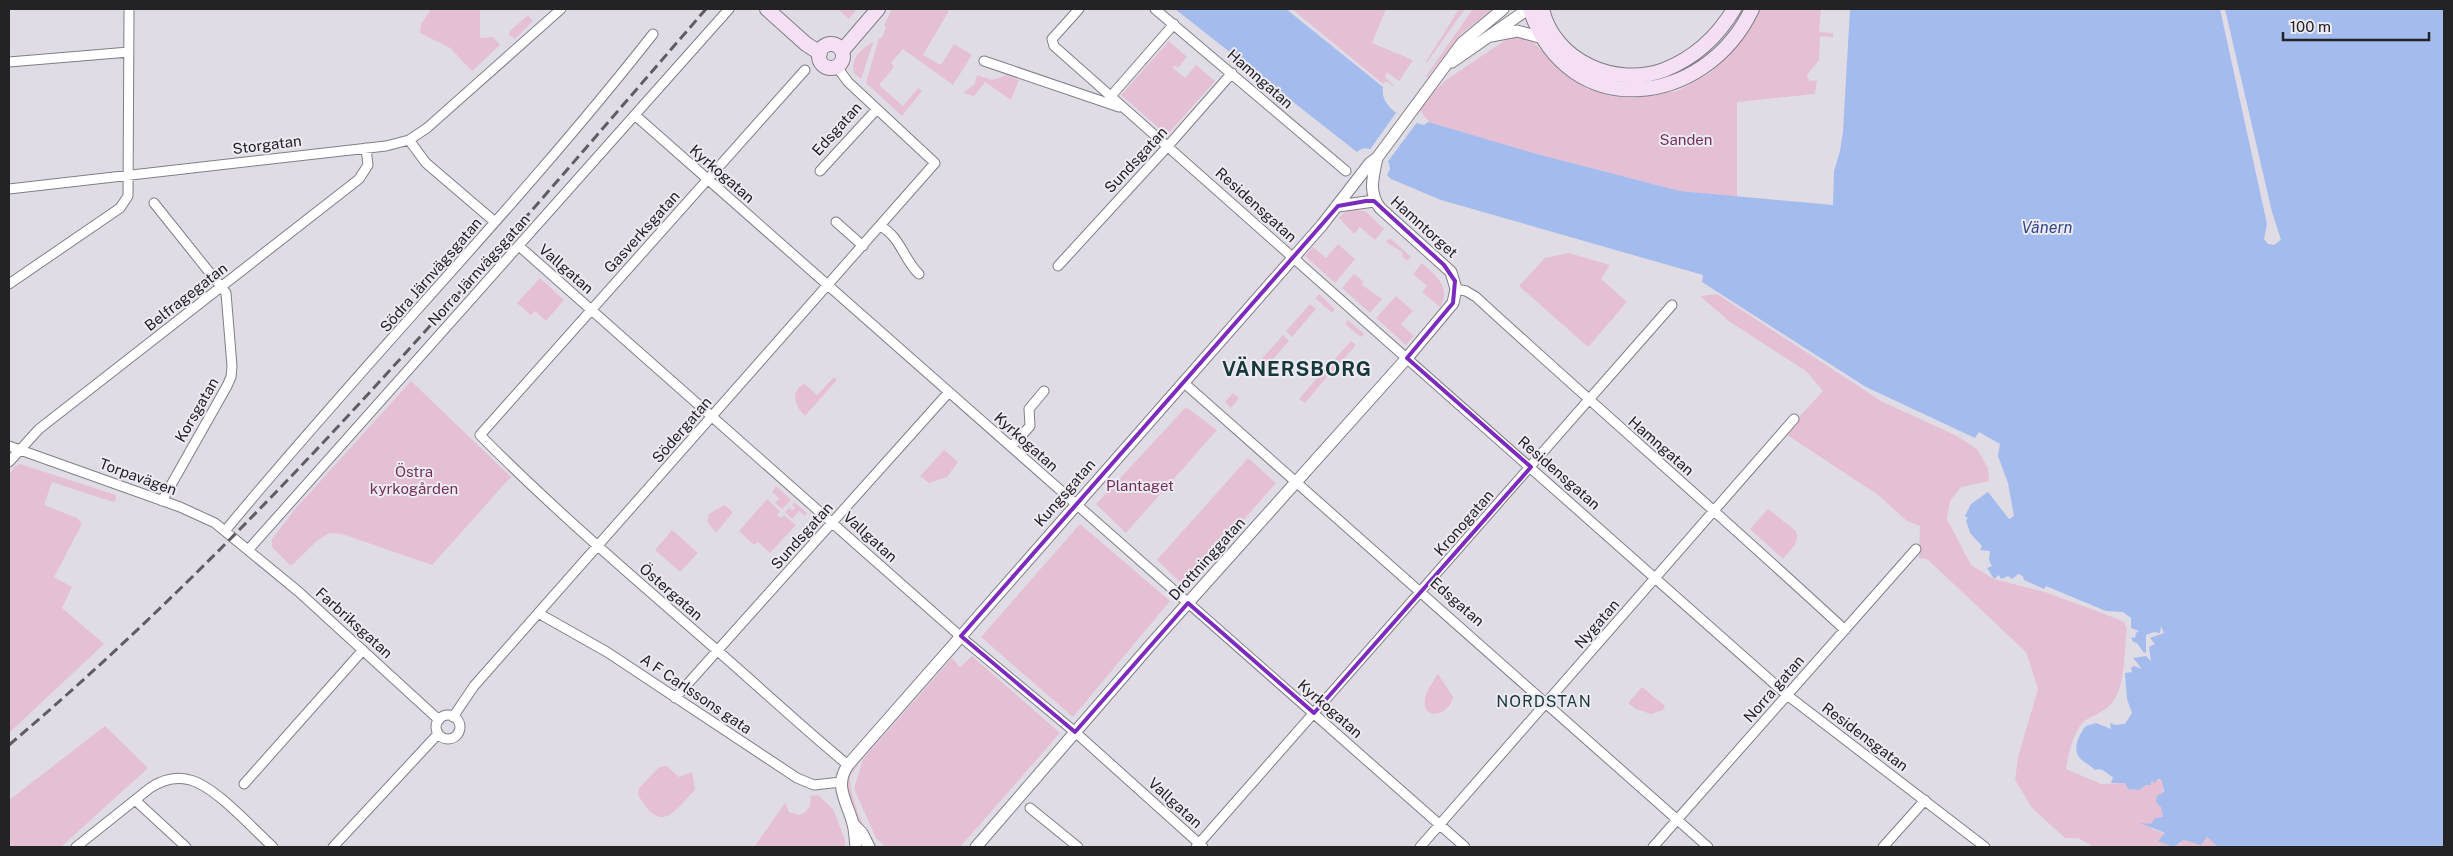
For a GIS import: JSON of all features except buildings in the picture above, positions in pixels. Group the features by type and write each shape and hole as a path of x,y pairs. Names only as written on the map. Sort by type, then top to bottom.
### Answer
{"main road":[{"path":"767,9 806,44 820,53"},
{"path":"842,51 838,47 830,45 823,48 820,53 820,59 824,65 832,68 837,66 842,60 842,51 878,9"},
{"path":"1535,10 1558,42 1575,58 1603,71 1632,75 1662,70 1692,55 1717,33 1734,9"},
{"path":"1535,10 1543,38 1558,60 1590,81 1620,90 1653,89 1684,78 1716,57 1734,38 1752,9"}],"street":[{"path":"9,284 120,208 128,196 129,9"},
{"path":"495,222 426,163 408,140 427,128 560,9"},
{"name":"Norra Järnvägsgatan","path":"249,549 636,116 729,9"},
{"name":"Residensgatan","path":"1079,9 1052,39 1054,46 1656,577 1787,695 1985,847"},
{"name":"Hamngatan","path":"1155,9 1346,170"},
{"path":"1445,67 1462,43 1501,9"},
{"path":"1445,67 1487,37 1535,10"},
{"path":"1111,96 1174,24"},
{"path":"1487,37 1517,31 1543,38"},
{"name":"Södra Järnvägsgatan","path":"225,531 495,222 653,34"},
{"path":"9,62 129,52"},
{"name":"Residensgatan","path":"984,61 1124,108"},
{"name":"Edsgatan","path":"837,66 848,82 935,163"},
{"name":"Kungsgatan","path":"841,782 848,765 1338,206 1361,175 1377,158 1445,67"},
{"name":"Gasverksgatan","path":"480,436 804,70"},
{"name":"Sundsgatan","path":"1058,266 1168,146 1232,72"},
{"name":"Edsgatan","path":"820,171 877,109"},
{"name":"Kyrkogatan","path":"636,116 1466,847"},
{"name":"Storgatan","path":"9,189 366,148 408,140"},
{"name":"Belfragegatan","path":"9,462 39,429 359,179 368,166 366,148"},
{"name":"Hamntorget","path":"1377,158 1372,179 1374,201 1451,272 1456,289"},
{"name":"Södergatan","path":"453,717 474,686 935,163"},
{"path":"1338,206 1374,201"},
{"name":"Korsgatan","path":"154,203 226,293 229,313 231,377 162,501"},
{"path":"836,222 863,246"},
{"path":"880,226 895,237 903,248 904,256 919,274"},
{"name":"Vallgatan","path":"519,246 961,636 1075,732 1200,846"},
{"name":"Hamngatan","path":"1456,289 1466,291 1476,297 1589,401 1715,510 1844,630"},
{"name":"Drottninggatan","path":"976,847 1188,602 1446,313 1455,298 1456,289"},
{"name":"Kronogatan","path":"1200,846 1314,713 1672,306"},
{"name":"Edsgatan","path":"1183,382 1708,847"},
{"path":"1011,447 1030,426 1029,409 1044,391"},
{"name":"Sundsgatan","path":"675,698 949,392"},
{"name":"Nygatan","path":"1420,847 1794,419"},
{"name":"Östergatan","path":"480,436 519,475 801,727 848,765"},
{"name":"Torpavägen","path":"9,446 162,501 206,519 249,549"},
{"name":"Farbriksgatan","path":"249,549 439,720"},
{"name":"Norra gatan","path":"1653,847 1916,549"},
{"name":"A F Carlssons gata","path":"538,613 607,652 797,778 814,785 841,782"},
{"path":"244,784 363,650"},
{"path":"446,716 453,717 459,726 456,735 447,739 438,734 436,727 439,720 446,716"},
{"path":"333,847 438,734"},
{"path":"76,847 160,782 181,778 190,779 209,789 274,847"},
{"path":"841,782 843,798 853,824 856,847"},
{"path":"135,800 186,847"},
{"path":"1883,847 1925,800"},
{"path":"1030,808 1078,847"},
{"path":"853,824 862,833 869,847"}],"highlighted area":[{"path":"1374,201 1444,265 1455,281 1453,303 1407,358 1531,467 1314,713 1188,603 1075,732 961,636 1338,206"}],"green space":[{"path":"431,9 480,9 480,38 493,37 500,45 472,71 450,48 420,33 421,24"},
{"path":"838,9 857,9 849,19"},
{"path":"892,9 950,9 923,55 941,65 954,44 972,55 953,85 903,49 891,63 894,67 879,85 903,106 918,88 922,91 902,116 866,83 879,38 882,38 886,27 884,25"},
{"path":"1292,9 1386,9 1372,43 1413,60 1399,81 1387,72 1385,77 1397,89 1386,81 1383,84"},
{"path":"1459,9 1465,9 1425,63"},
{"path":"1473,9 1493,9 1461,34 1427,78 1426,76"},
{"name":"Sanden","path":"1760,9 1821,9 1819,32 1833,33 1833,37 1820,36 1819,60 1807,75 1809,81 1817,80 1815,94 1737,102 1737,197 1680,191 1537,154 1430,123 1420,110 1432,93 1446,80 1507,39 1521,37 1531,39 1559,70 1586,88 1610,96 1634,98 1677,91 1710,73 1730,54 1749,30"},
{"path":"528,15 533,21 515,39 509,35 510,31"},
{"path":"1169,41 1187,57 1178,68 1174,65 1173,68 1185,78 1196,65 1215,81 1167,135 1121,95"},
{"path":"873,42 861,79 854,73 855,58 857,54"},
{"path":"977,75 992,80 1007,75 1019,80 1011,100 985,82 974,96 963,93 975,84"},
{"path":"1353,210 1365,211 1384,229 1375,240 1360,227 1354,234 1339,218 1345,212"},
{"path":"1390,238 1411,257 1407,261 1403,257 1402,252 1386,242"},
{"path":"1338,244 1355,259 1335,283 1305,256 1313,247 1326,258"},
{"path":"1569,253 1610,265 1601,279 1627,302 1588,347 1519,286 1545,258"},
{"path":"1422,263 1437,277 1443,287 1443,300 1440,307 1422,292 1427,286 1413,274"},
{"path":"1354,274 1363,281 1362,285 1382,299 1370,313 1342,288"},
{"path":"540,278 564,300 546,321 535,311 531,315 517,303"},
{"path":"1319,294 1335,309 1332,313 1315,298"},
{"path":"1717,294 1881,401 1957,436 1977,449 1988,468 1989,481 1961,487 1950,501 1947,519 1971,565 1994,579 2045,592 2115,618 2124,622 2127,629 2123,675 2118,692 2108,707 2086,720 2078,729 2070,749 2066,769 2101,784 2125,783 2128,789 2139,790 2151,781 2163,780 2163,818 2150,828 2165,834 2158,840 2179,844 2184,840 2207,837 2218,847 2094,847 2078,838 2065,838 2032,808 2015,780 2018,757 2038,689 2026,652 1927,559 1919,558 1920,526 1907,521 1878,495 1784,433 1823,391 1806,371 1730,322 1700,296"},
{"path":"1396,296 1413,311 1401,324 1414,336 1406,345 1376,318"},
{"path":"1310,304 1316,309 1292,337 1286,331"},
{"path":"1348,320 1364,334 1361,337 1345,324"},
{"path":"1283,335 1289,341 1264,369 1258,363"},
{"path":"1351,341 1356,345 1332,372 1327,368"},
{"path":"1323,371 1328,376 1305,403 1299,399"},
{"path":"834,377 837,380 805,416 796,404 795,394 797,390 805,384 817,395"},
{"name":"Östra kyrkogården","path":"411,381 511,477 432,565 342,534 330,533 318,540 291,566 272,547 272,539 296,508"},
{"path":"1233,393 1239,398 1231,408 1225,402"},
{"name":"Plantaget","path":"1186,407 1217,430 1126,533 1096,504"},
{"path":"944,450 958,462 947,477 929,483 920,476"},
{"name":"Plantaget","path":"1248,458 1276,483 1185,587 1157,560"},
{"path":"20,464 116,495 116,500 113,502 52,482 44,505 77,518 82,524 54,577 72,587 62,608 104,644 9,733 9,476 14,467"},
{"path":"776,486 791,500 782,509 775,503 779,498 772,492"},
{"path":"767,499 780,511 777,515 781,518 784,515 796,525 770,553 758,542 754,545 739,531"},
{"path":"794,502 807,513 805,516 799,511 792,519 785,512 789,508 792,510 795,508 792,505"},
{"path":"724,505 733,512 716,533 707,521 709,514"},
{"path":"1768,509 1796,531 1797,540 1783,559 1750,529"},
{"path":"1080,524 1170,601 1073,717 981,637"},
{"path":"672,530 698,553 680,572 655,550"},
{"path":"972,656 1060,733 960,847 886,847 876,838 854,789 863,759 952,658 960,667"},
{"path":"1438,674 1453,697 1446,709 1434,714 1426,710 1425,700"},
{"path":"1642,687 1665,706 1663,710 1651,714 1636,709 1628,703"},
{"path":"105,726 148,768 61,847 9,847 9,800"},
{"path":"855,763 858,765 850,777 852,795 863,824 878,847 873,847 870,844 850,804 848,784 850,773"},
{"path":"667,766 679,777 692,772 695,790 673,812 660,817 653,814 646,807 638,795 639,788 659,767"},
{"path":"818,795 833,809 845,840 845,847 754,847 785,803 789,812 799,815 809,808 810,796"}],"water":[{"name":"Vänern","path":"1175,9 1286,9 1383,87 1385,101 1390,107 1403,117 1417,123 1424,125 1428,122 1537,154 1680,191 1833,205 1834,171 1843,132 1850,9 2220,9 2267,224 2264,239 2268,244 2274,245 2281,240 2272,212 2225,9 2444,9 2444,847 2218,847 2207,837 2201,845 2184,840 2173,847 2158,841 2165,833 2140,823 2151,824 2155,818 2163,817 2161,807 2156,802 2157,796 2164,792 2162,780 2158,779 2155,783 2151,781 2151,785 2146,785 2139,790 2128,789 2125,783 2111,783 2113,777 2103,770 2095,770 2080,759 2076,749 2079,737 2086,726 2096,723 2111,729 2110,723 2115,725 2125,724 2132,713 2127,699 2125,673 2132,672 2131,668 2134,666 2142,669 2133,658 2146,656 2151,661 2149,647 2155,644 2150,638 2164,633 2161,626 2160,633 2154,632 2146,635 2146,652 2144,653 2137,643 2133,642 2131,637 2135,638 2136,633 2139,631 2131,628 2131,618 2123,612 2106,611 2046,586 2044,589 2024,580 2023,576 2018,574 2012,579 2008,576 2001,579 1999,575 1994,579 1987,568 1992,566 1989,560 1990,551 1980,550 1982,546 1970,533 1966,520 1968,518 1965,516 1971,504 1988,492 2009,519 2014,516 2008,483 1998,456 2000,444 1979,432 1975,438 1866,387 1702,282 1703,275 1441,200 1391,179 1387,175 1390,169 1389,163 1378,153 1366,148 1357,152"}],"pier":[{"path":"1398,110 1418,121 1386,164 1369,151"}],"railway":[{"path":"9,745 104,661 196,573 285,483 456,296 706,9"}],"district":[{"name":"VÄNERSBORG","path":"1297,369"},
{"name":"NORDSTAN","path":"1544,701"}]}
